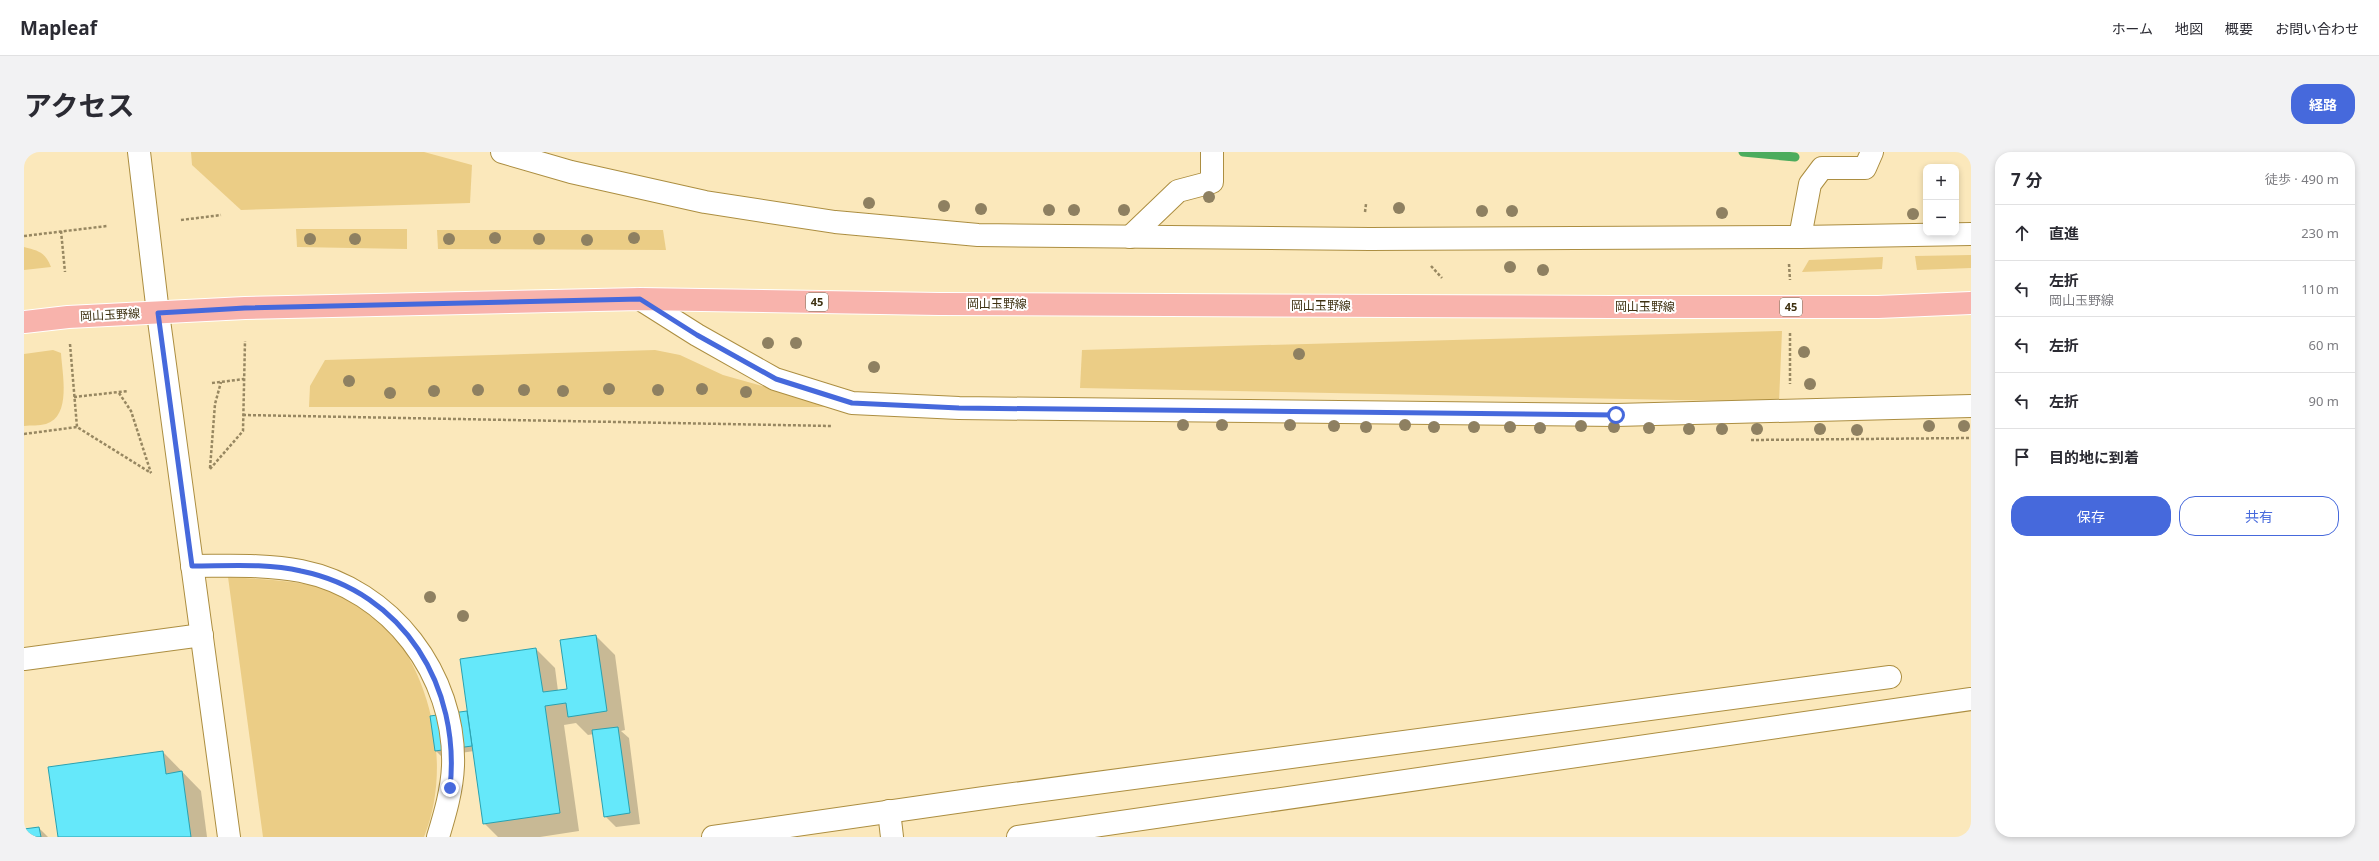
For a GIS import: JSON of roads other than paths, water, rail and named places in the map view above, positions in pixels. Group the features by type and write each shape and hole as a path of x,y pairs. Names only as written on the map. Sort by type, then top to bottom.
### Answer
{"main road":[{"name":"岡山玉野線","path":"24,322 245,308 640,299 947,304 1612,307 1870,307 1971,303"}],"street":[{"path":"139,152 158,313 229,837"},
{"path":"502,152 571,172 705,202 835,222 978,235 1370,239 1800,237 1971,234"},
{"path":"1815,152 1818,173"},
{"path":"1800,237 1810,184 1822,168 1865,168 1872,152"},
{"path":"1130,237 1178,191 1212,182 1212,153"},
{"path":"640,299 697,335 776,379 852,403 959,408 1616,415 1971,406"},
{"path":"192,566 272,567 301,571 330,579 359,593 387,613 410,638 427,662 438,684 446,708 452,744 450,788 438,837"},
{"path":"24,659 202,635"},
{"path":"713,837 889,811 1890,677"},
{"path":"1018,837 1971,699"},
{"path":"889,811 892,837"}],"waterway":[{"path":"1743,152 1795,157"}]}
